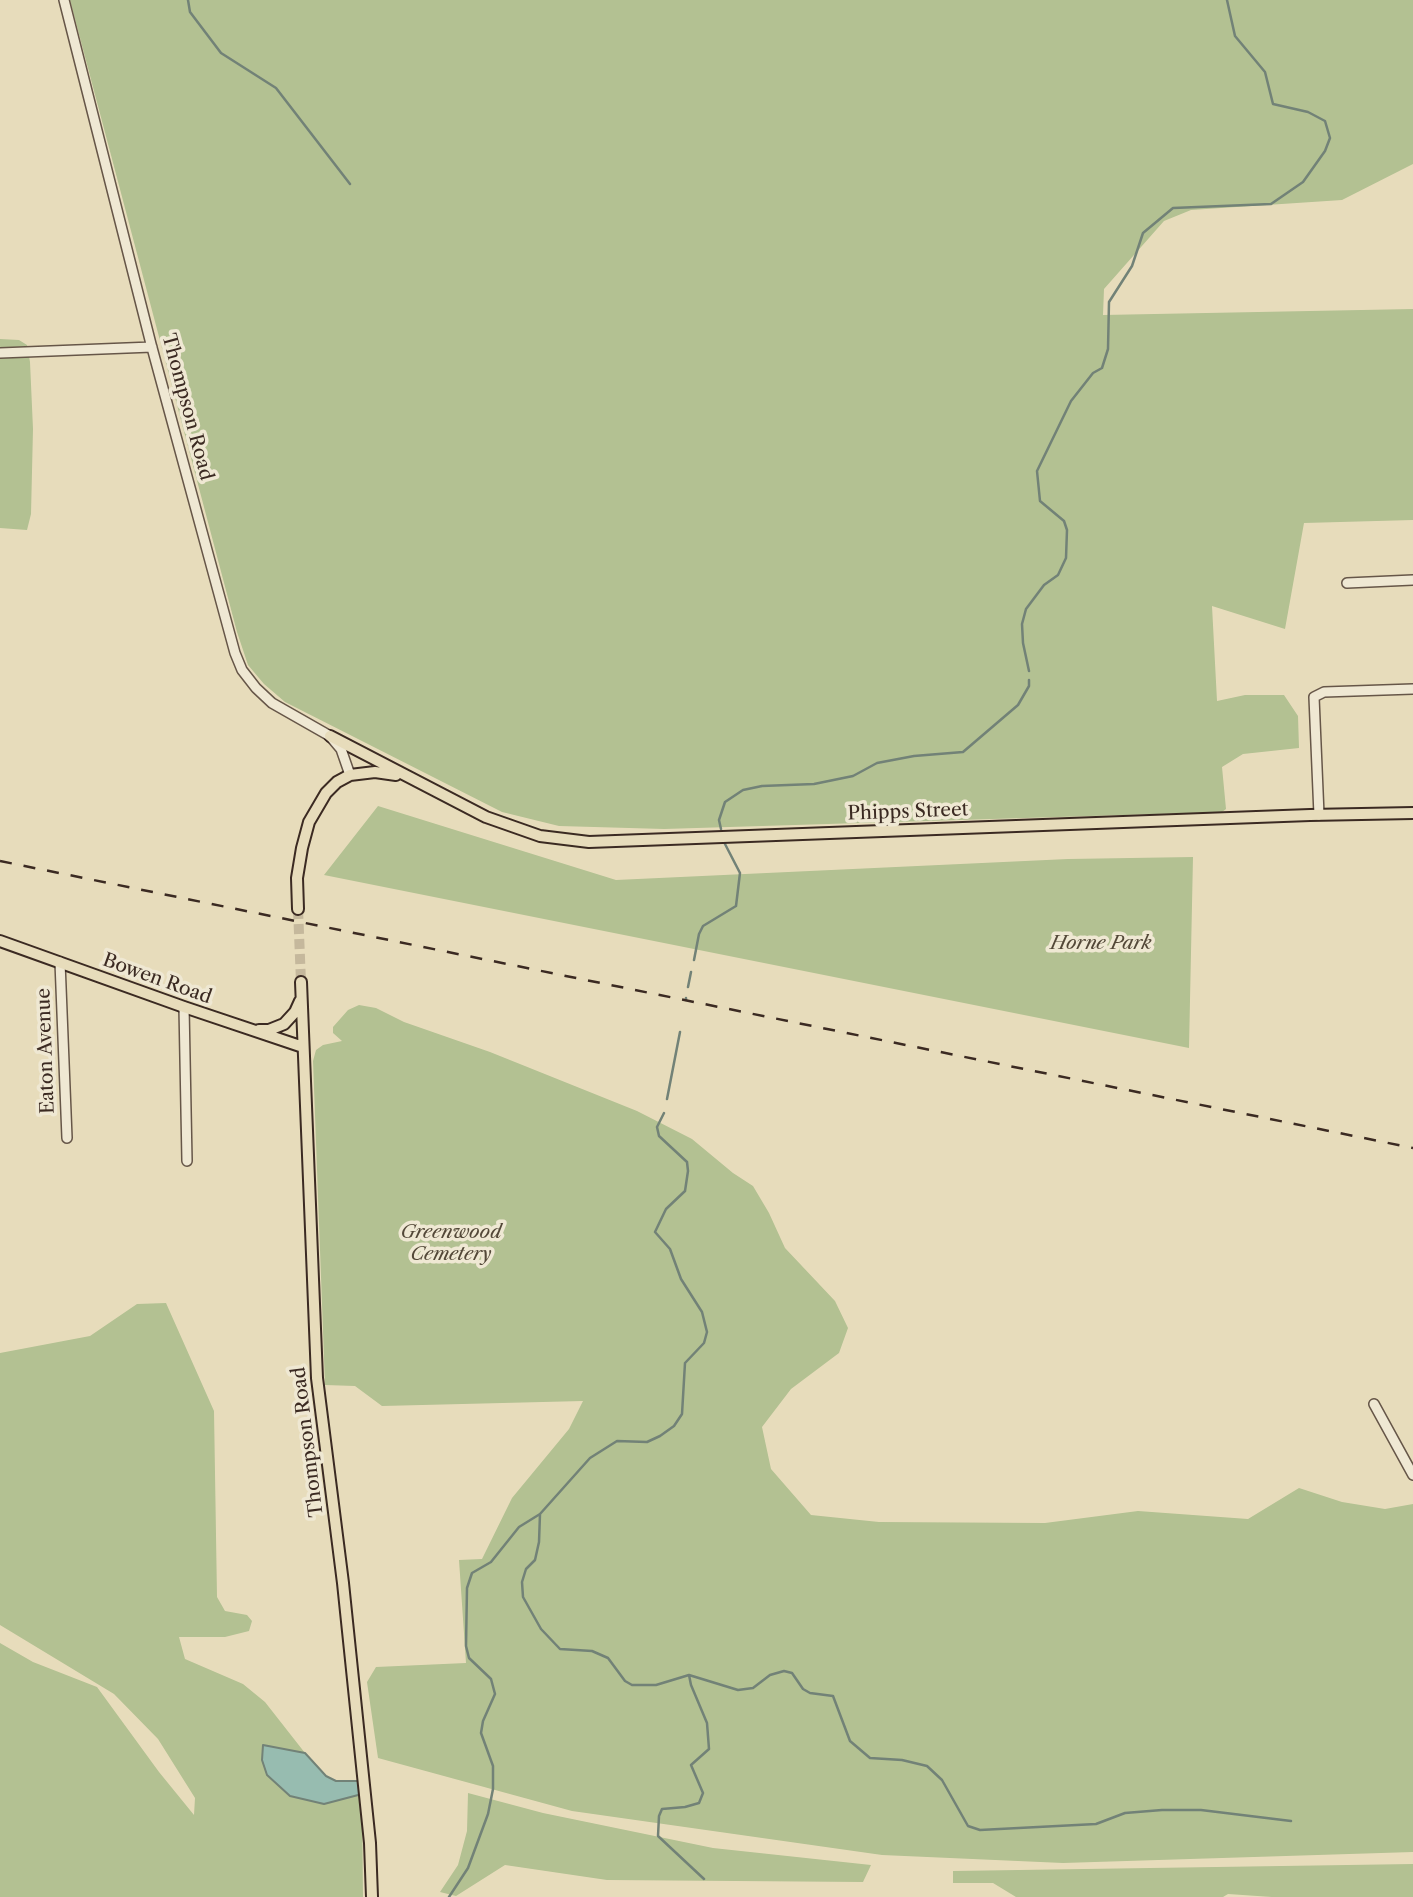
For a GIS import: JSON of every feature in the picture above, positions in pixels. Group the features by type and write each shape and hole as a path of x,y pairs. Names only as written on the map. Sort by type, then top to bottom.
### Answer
{"main road":[{"path":"330,736 415,781"},
{"path":"298,908 298,871 309,822 326,793 337,782 350,775 387,773 415,781"},
{"name":"Phipps Street","path":"415,781 486,817 518,829 540,836 589,842 1413,813"},
{"name":"Bowen Road","path":"0,941 239,1027 303,1047"},
{"name":"Thompson Road","path":"239,1027 260,1030 284,1024 298,1006 301,985 317,1378 343,1583 370,1843 372,1897"}],"street":[{"name":"Thompson Road","path":"64,0 152,347 235,653 242,670 272,703 330,736"},
{"path":"0,353 152,347"},
{"path":"1347,583 1413,580"},
{"path":"1319,815 1314,697 1324,692 1413,689"},
{"path":"330,736 341,750 350,775"},
{"name":"Eaton Avenue","path":"60,962 67,1138"},
{"path":"184,1007 187,1161"},
{"path":"1374,1404 1413,1475"}],"green space":[{"path":"70,0 1413,0 1413,164 1342,200 1191,210 1164,221 1104,289 1103,315 1413,309 1413,520 1304,523 1285,629 1212,606 1217,701 1245,695 1284,695 1298,716 1299,748 1243,754 1222,767 1226,809 1222,812 664,829 559,826 502,812 285,702 264,684 248,665"},
{"path":"0,339 19,340 27,345 30,362 33,429 31,514 27,530 0,528"},
{"name":"Horne Park","path":"378,806 616,880 1068,859 1193,857 1189,1048 324,875"},
{"name":"Greenwood Cemetery","path":"359,1005 376,1008 404,1022 490,1052 637,1111 692,1139 753,1186 785,1248 835,1301 848,1328 839,1353 791,1389 762,1427 771,1469 811,1515 879,1522 1045,1523 1138,1511 1248,1519 1299,1488 1342,1502 1385,1509 1413,1504 1413,1852 1063,1863 882,1855 572,1811 378,1758 367,1682 376,1667 466,1663 459,1560 482,1559 512,1498 569,1429 583,1401 382,1406 355,1386 325,1385 313,1061 316,1050 323,1045 342,1041 333,1033 333,1027 348,1010"},
{"path":"166,1303 214,1411 217,1597 225,1611 247,1615 252,1621 249,1631 225,1637 179,1637 185,1659 243,1684 265,1702 305,1753 263,1745 324,1804 362,1794 363,1897 0,1897 0,1643 33,1662 97,1687 194,1815 195,1798 158,1739 114,1694 0,1625 0,1353 90,1336 137,1304"},
{"path":"468,1793 543,1813 713,1848 871,1865 863,1882 607,1880 505,1865 456,1896 440,1892 458,1865 467,1831"},
{"path":"1413,1864 1413,1897 1272,1897 1228,1894 1223,1897 1016,1897 993,1883 953,1883 953,1871"}],"water":[{"path":"263,1745 305,1753 326,1776 336,1781 362,1781 362,1794 324,1804 290,1796 267,1775 262,1760"}],"waterway":[{"path":"188,0 190,12 221,53 276,88 350,184"},
{"path":"1029,671 1022,624 1026,609 1044,585 1058,575 1066,558 1067,530 1064,521 1040,501 1037,471 1071,401 1093,373 1102,368 1108,349 1109,302 1132,266 1143,233 1173,208 1271,204 1303,182 1325,151 1330,138 1325,121 1308,112 1273,104 1265,72 1235,36 1227,0"},
{"path":"721,829 719,820 725,802 743,790 762,786 814,784 853,776 877,763 914,756 963,752 1018,705 1029,686 1029,680"},
{"path":"694,960 703,926 736,906 740,873 725,844"},
{"path":"688,987 691,972"},
{"path":"667,1099 680,1032"},
{"path":"449,1897 468,1868 488,1814 493,1789 493,1766 481,1733 483,1721 495,1694 491,1679 469,1658 466,1646 467,1588 472,1573 491,1562 519,1527 540,1514 590,1458 617,1441 647,1442 674,1426 682,1414 685,1363 704,1343 707,1332 702,1312 681,1279 670,1249 655,1232 666,1209 685,1191 688,1171 687,1162 659,1136 657,1127 664,1113"},
{"path":"540,1514 539,1542 535,1560 526,1569 522,1582 523,1597 541,1629 560,1649 592,1651 608,1658 625,1681 632,1685 656,1685 689,1675 738,1690 753,1688 770,1675 784,1671 792,1673 803,1689 810,1693 833,1696 850,1741 870,1758 902,1760 927,1766 942,1780 968,1826 980,1830 1096,1824 1125,1813 1162,1810 1201,1810 1291,1821"},
{"path":"689,1675 707,1723 709,1749 691,1765 703,1793 699,1803 662,1809 658,1836 704,1879"}],"tunnel":[{"path":"298,909 301,982"}],"railway":[{"path":"0,861 1413,1148"}]}
